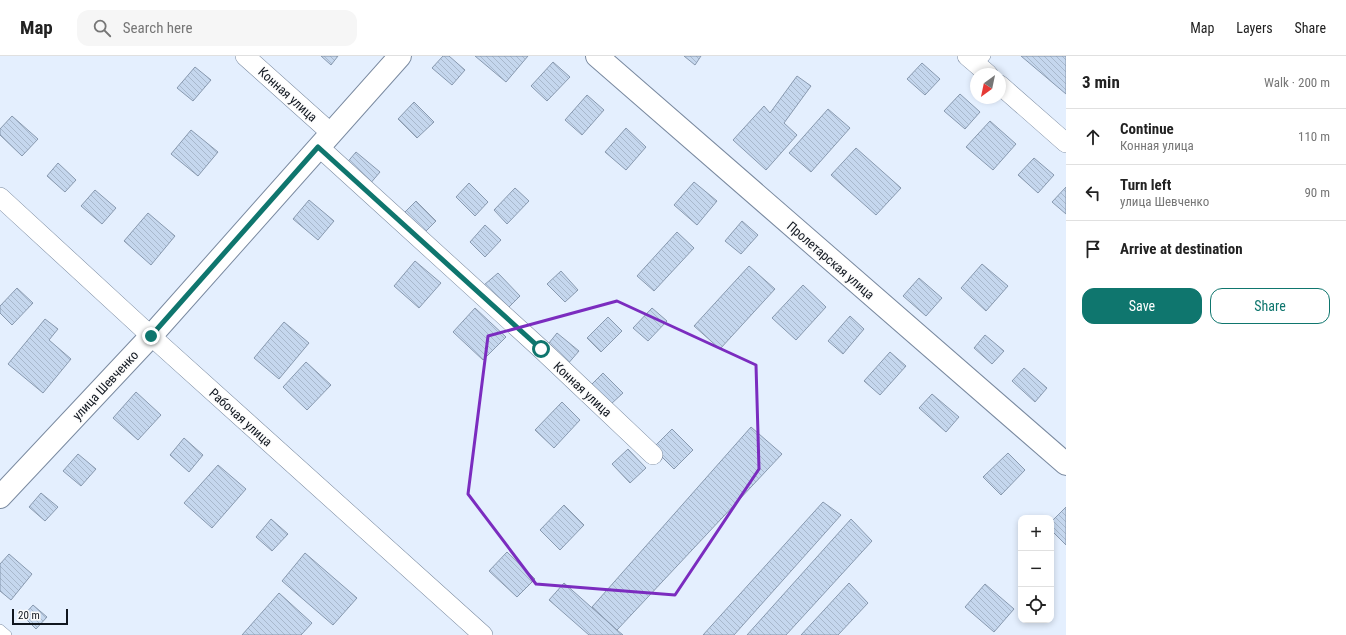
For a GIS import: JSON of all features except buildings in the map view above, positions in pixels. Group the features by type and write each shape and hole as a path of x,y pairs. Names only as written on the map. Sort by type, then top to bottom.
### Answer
{"street":[{"name":"Конная улица","path":"245,56 325,140 653,455"},
{"name":"улица Шевченко","path":"0,497 151,336 400,56"},
{"name":"Пролетарская улица","path":"596,56 1066,464"},
{"path":"1006,90 1066,143"},
{"name":"Рабочая улица","path":"0,197 151,336 483,635"}],"lane":[{"path":"0,629 7,635"}],"highlighted area":[{"path":"617,301 756,365 759,469 675,595 536,584 468,494 488,336"}],"route":[{"path":"151,336 318,147 541,349"}]}
